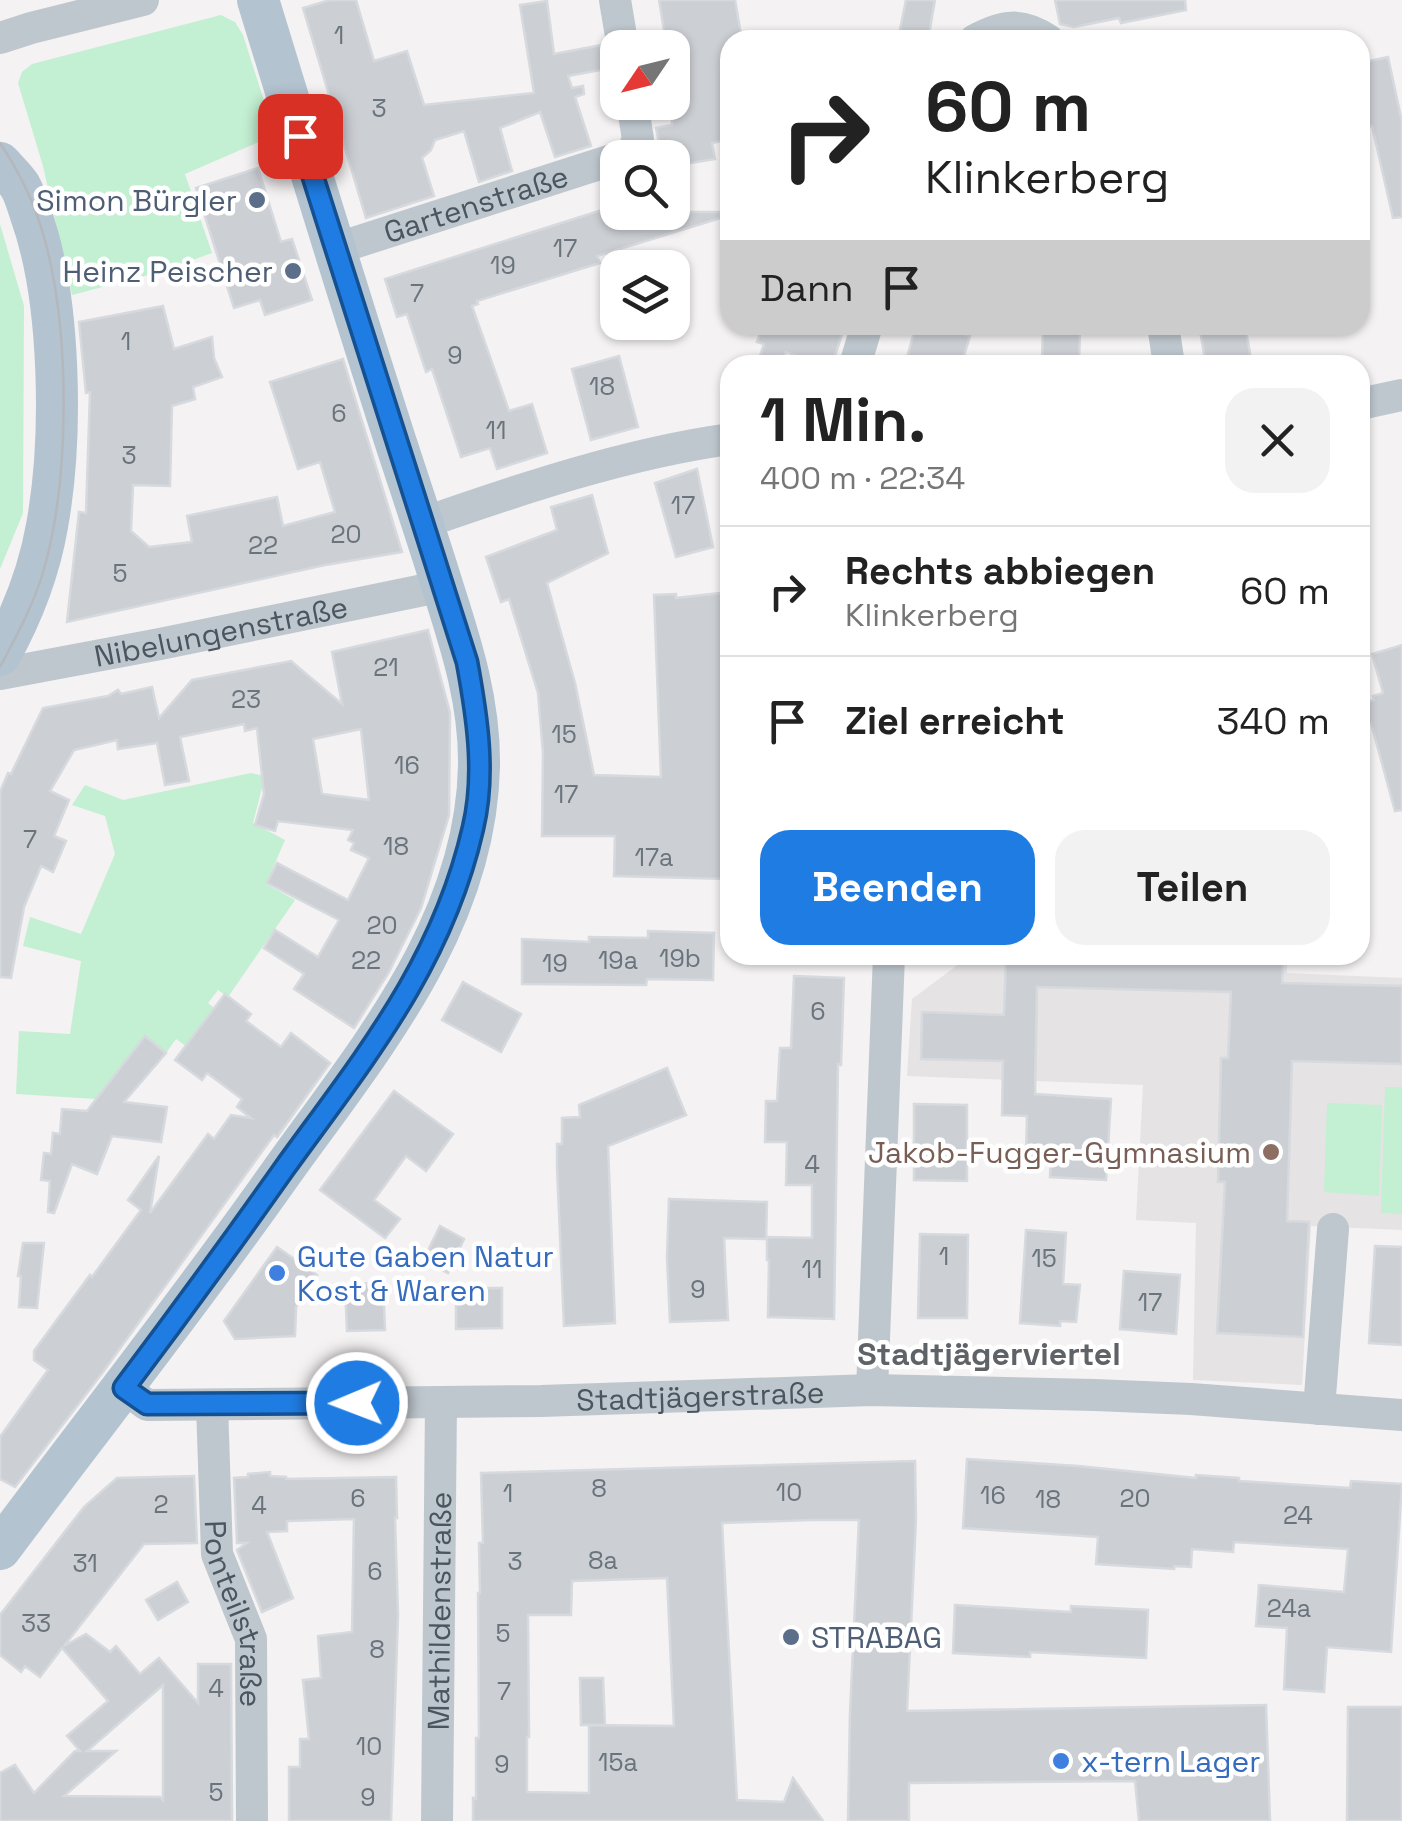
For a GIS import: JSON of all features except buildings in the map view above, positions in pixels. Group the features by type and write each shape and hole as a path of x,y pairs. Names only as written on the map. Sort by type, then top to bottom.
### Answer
{"main road":[{"path":"5,1532 124,1388 369,1054 418,974 450,906 474,826 478,720 467,662 258,0"},
{"path":"0,656 26,604 38,567 55,470 55,376 47,276 34,224 10,174"}],"street":[{"path":"0,38 143,0"},
{"path":"614,0 620,30"},
{"path":"993,30 1034,23"},
{"path":"0,138 10,174"},
{"name":"Gartenstraße","path":"335,249 600,164"},
{"path":"1370,402 1402,396"},
{"path":"423,523 564,477 720,440"},
{"name":"Nibelungenstraße","path":"0,674 443,586"},
{"path":"872,1390 889,965"},
{"path":"1319,1410 1333,1229"},
{"name":"Stadtjägerstraße","path":"124,1388 147,1404 441,1402 872,1390 1191,1399 1402,1416"},
{"name":"Mathildenstraße","path":"438,1821 441,1402"},
{"name":"Ponteilstraße","path":"212,1405 218,1554 251,1639 252,1821"}],"shaded area":[{"name":"Jakob-Fugger-Gymnasium","path":"958,965 1287,965 1287,973 1402,978 1402,1230 1311,1226 1302,1385 1193,1380 1196,1223 1136,1220 1143,1085 907,1076 912,999"}],"green space":[{"path":"221,15 235,22 243,35 275,135 185,174 212,253 156,273 72,295 43,166 18,83 22,72 32,64"},
{"path":"0,224 24,306 23,513 0,569"},
{"path":"251,773 265,776 253,823 285,840 266,884 295,900 228,997 218,990 208,1003 214,1008 186,1046 176,1039 166,1053 144,1037 96,1099 16,1094 19,1031 70,1034 81,961 23,946 30,917 81,934 115,854 105,816 72,805 85,785 123,800"},
{"path":"1385,1087 1402,1087 1402,1214 1381,1213"},
{"path":"1327,1103 1382,1105 1379,1196 1324,1192"}],"tram line":[{"path":"0,143 27,190 45,241 59,318 64,405 53,533 30,607 0,667"}],"place":[{"name":"Simon Bürgler","path":"257,200"},
{"name":"Heinz Peischer","path":"293,271"},
{"name":"Jakob-Fugger-Gymnasium","path":"1271,1152"},
{"name":"Gute Gaben Natur Kost & Waren","path":"277,1273"},
{"name":"STRABAG","path":"791,1637"},
{"name":"x-tern Lager","path":"1061,1761"}],"district":[{"name":"Stadtjägerviertel","path":"989,1354"}],"route":[{"path":"300,136 467,662 478,720 474,826 450,906 404,1000 360,1067 124,1388 147,1404 357,1403"}]}
